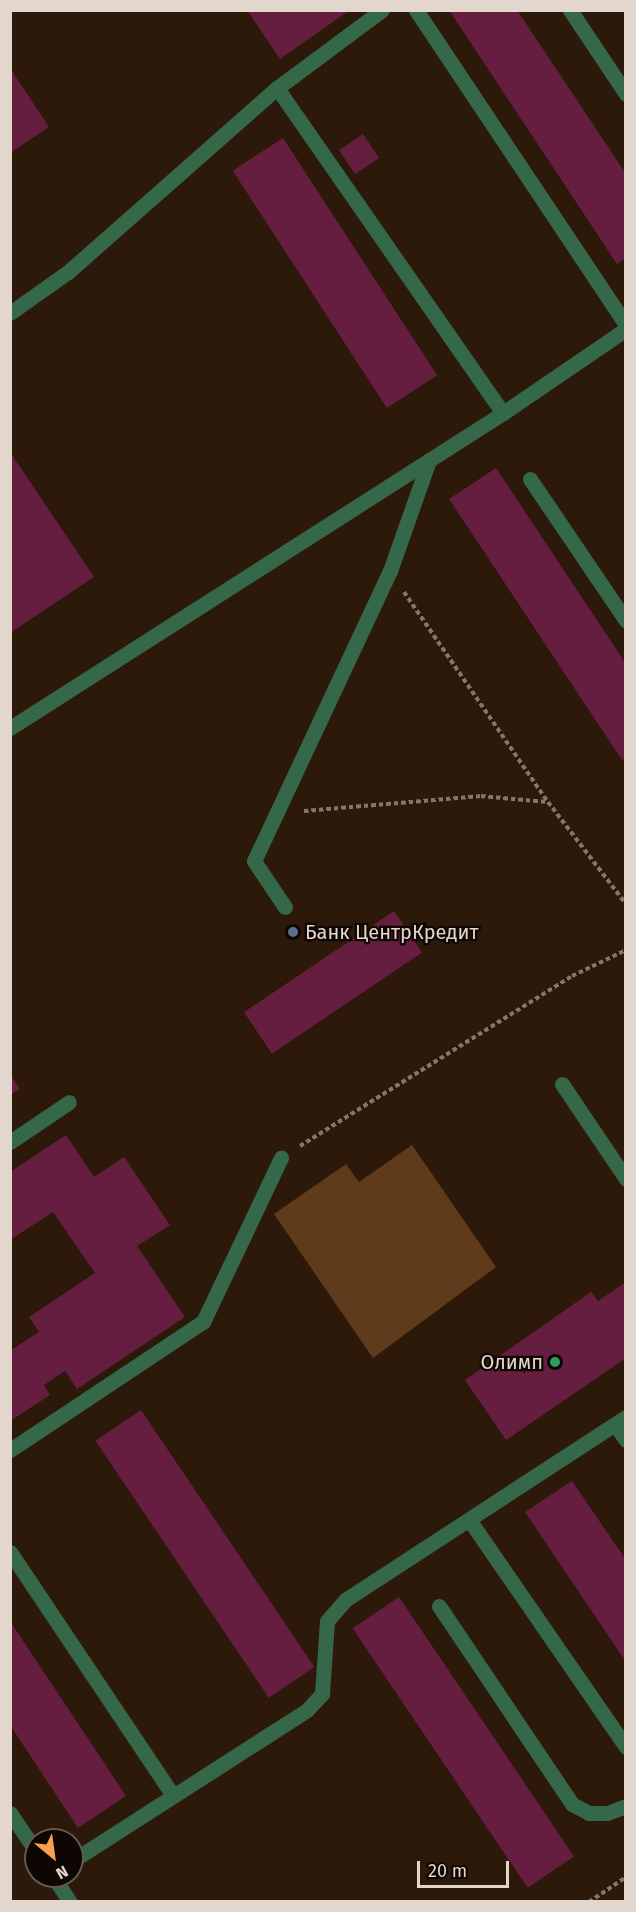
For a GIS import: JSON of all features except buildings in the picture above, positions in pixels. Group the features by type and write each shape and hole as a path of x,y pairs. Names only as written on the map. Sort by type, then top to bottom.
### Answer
{"street":[{"path":"10,313 68,272 277,88 382,10"},
{"path":"10,728 503,414 626,327 416,10"},
{"path":"570,10 626,94"},
{"path":"277,88 503,414"},
{"path":"285,908 254,861 390,572 429,460"},
{"path":"530,479 626,621"},
{"path":"562,1084 626,1179"},
{"path":"10,1142 69,1102"},
{"path":"10,1450 202,1322 280,1158"},
{"path":"84,1853 172,1794 307,1710 322,1694 327,1621 345,1600 470,1521 620,1421 626,1440"},
{"path":"470,1521 626,1747"},
{"path":"10,1552 172,1794"},
{"path":"439,1606 572,1804 590,1813 607,1813 626,1806"},
{"path":"10,1813 24,1833"},
{"path":"61,1888 70,1902"}],"path":[{"path":"390,572 548,802 626,904"},
{"path":"277,813 481,796 548,802"},
{"path":"280,1158 572,976 626,950"},
{"path":"589,1902 626,1876"}],"shaded area":[{"path":"412,1145 496,1267 373,1358 274,1214 346,1164 359,1182"}],"place":[{"name":"Банк ЦентрКредит","path":"293,932"},
{"name":"Олимп","path":"555,1362"}]}
